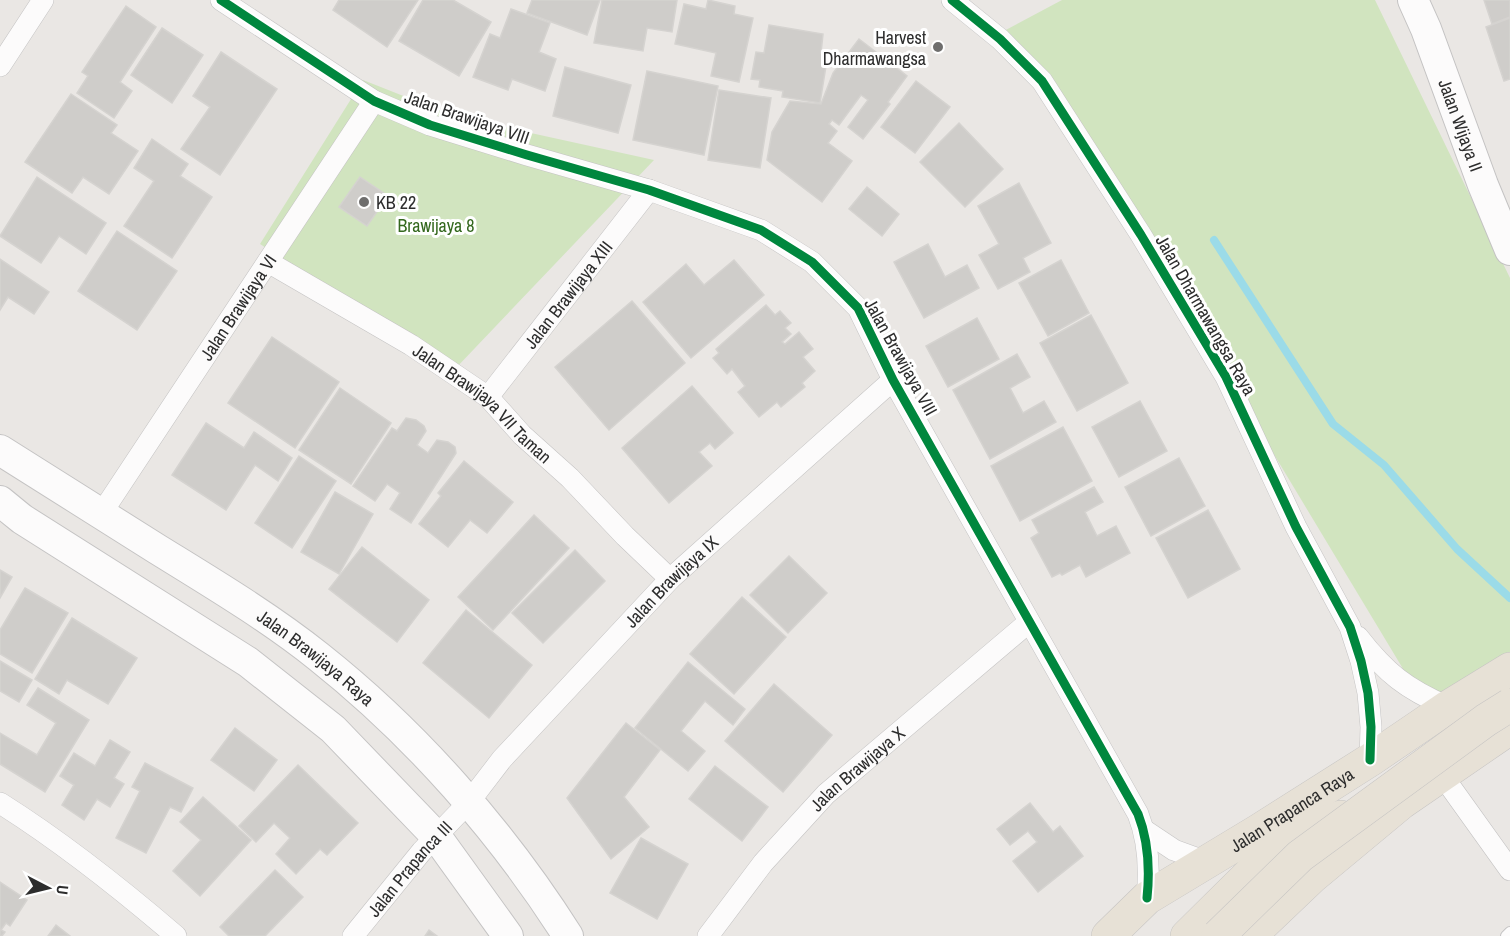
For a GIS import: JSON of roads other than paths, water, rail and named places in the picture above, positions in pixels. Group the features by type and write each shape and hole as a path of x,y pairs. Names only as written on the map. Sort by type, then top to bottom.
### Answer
{"main road":[{"name":"Jalan Prapanca Raya","path":"1209,868 1258,831 1510,669"},
{"path":"1218,936 1300,856 1486,720 1510,705"},
{"path":"1250,936 1312,876 1401,803 1510,728"},
{"path":"1187,936 1271,853 1312,828 1342,816 1401,803"},
{"path":"1108,936 1147,898 1209,868"},
{"path":"1135,936 1209,868"}],"street":[{"path":"0,66 43,0"},
{"name":"Jalan Brawijaya VIII","path":"221,0 374,101 430,125 649,190 761,230 812,262 858,308 893,380 975,522 1137,814 1144,830 1149,864 1147,898"},
{"name":"Jalan Dharmawangsa Raya","path":"952,0 1000,39 1042,81 1081,138 1226,377 1296,527 1350,627 1393,677 1419,695 1448,707"},
{"name":"Jalan Wijaya II","path":"1413,0 1510,250"},
{"name":"Jalan Brawijaya VI","path":"101,514 374,101"},
{"name":"Jalan Brawijaya XIII","path":"488,397 649,190"},
{"name":"Jalan Brawijaya VII Taman","path":"268,262 411,345 488,397 522,435 570,478 670,579"},
{"name":"Jalan Brawijaya IX","path":"469,802 502,759 670,579 893,380"},
{"name":"Jalan Brawijaya Raya","path":"0,450 220,587 319,657 413,740 469,802 504,844 568,936"},
{"path":"0,501 22,519 248,662 333,729 436,836 508,936"},
{"name":"Jalan Brawijaya X","path":"708,936 763,863 826,794 1029,622"},
{"name":"Jalan Dharmawangsa Raya","path":"1350,627 1368,693 1371,727 1370,760"},
{"path":"1442,775 1510,870"},
{"name":"Jalan Prapanca III","path":"353,936 436,836 469,802"},
{"path":"0,803 37,826 119,888 176,936"},
{"path":"1144,830 1174,850 1209,868"}],"lane":[{"path":"1506,936 1510,932"}],"waterway":[{"path":"1214,240 1333,424 1384,465 1457,549 1510,598"}],"place":[{"name":"Harvest Dharmawangsa","path":"938,47"},
{"name":"KB 22","path":"364,202"}],"park label":[{"name":"Brawijaya 8","path":"436,225"}]}
